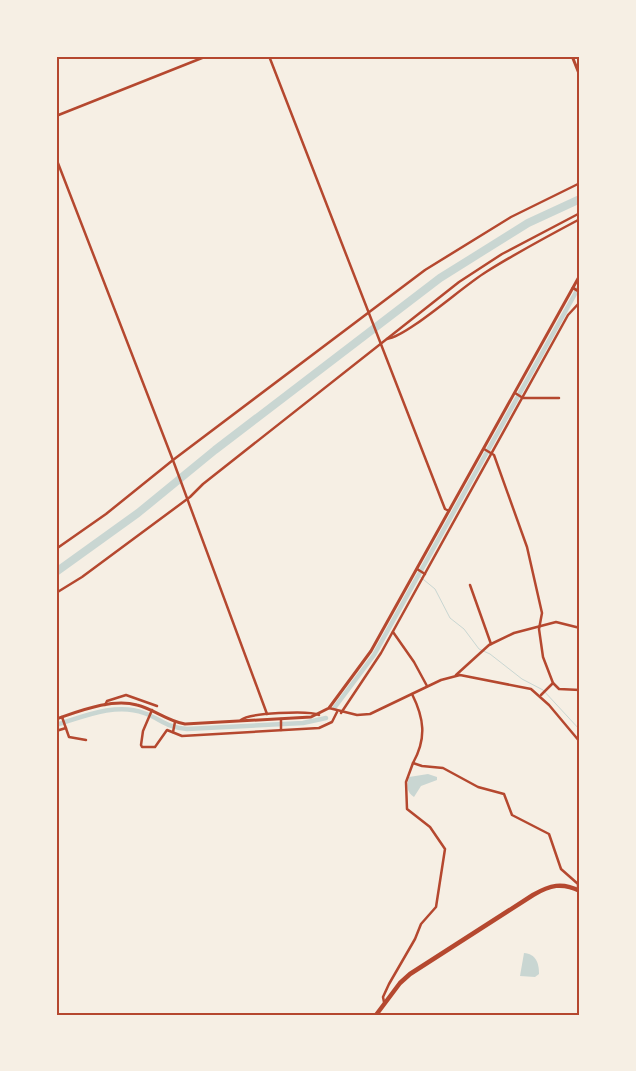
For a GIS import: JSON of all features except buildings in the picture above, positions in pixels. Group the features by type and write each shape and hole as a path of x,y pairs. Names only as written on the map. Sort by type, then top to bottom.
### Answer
{"main road":[{"path":"376,1015 400,983 410,974 533,895 552,886 562,885 579,891"}],"street":[{"path":"56,116 207,56"},
{"path":"269,56 445,509 449,511"},
{"path":"572,56 580,76"},
{"path":"56,158 173,461 267,714"},
{"path":"56,548 106,514 425,270 474,238 531,206 580,183"},
{"path":"56,593 82,577 186,498 436,299 479,269 527,240 580,213"},
{"path":"387,339 415,325 460,289 513,255 580,219"},
{"path":"56,719 63,719 104,706 128,703 152,712 175,724 281,721 319,715 329,708 371,651 485,449 580,275"},
{"path":"573,288 579,291"},
{"path":"152,712 147,719 143,732 140,745 142,747 153,748 165,731 173,731 182,736 313,728 329,724 394,632 423,576 568,315 576,304 580,302"},
{"path":"515,393 523,398 559,398"},
{"path":"485,449 491,453 527,547 542,613 539,626 543,657 553,683 563,690 580,690"},
{"path":"417,570 423,576"},
{"path":"470,585 491,644"},
{"path":"329,708 357,715 370,714 427,686 456,675 491,644 514,633 560,622 580,628"},
{"path":"394,632 427,686"},
{"path":"456,675 524,687 543,693 580,742"},
{"path":"543,693 553,683"},
{"path":"385,1004 383,997 389,984 415,939 421,924 436,907 445,849 430,827 407,809 406,782 424,731 421,712 412,694"},
{"path":"104,706 107,701 126,695 157,706"},
{"path":"241,722 243,718 248,716 267,714 307,713 319,715"},
{"path":"63,719 69,737 86,740"},
{"path":"281,721 281,729"},
{"path":"173,731 175,724"},
{"path":"56,731 66,727"},
{"path":"413,763 443,768 478,787 504,794 512,815 549,834 561,869 578,884 579,891"}],"shaded area":[{"path":"428,774 437,777 437,780 421,786 414,797 408,788 409,777"},
{"path":"524,953 534,957 537,963 539,974 535,977 520,976"}],"waterway":[{"path":"56,572 138,513 215,450 440,278 528,223 580,199"},
{"path":"335,707 374,655 580,285"},
{"path":"418,575 435,589 450,618 464,629 479,649 490,654 522,679 543,690 580,730"},
{"path":"56,725 99,712 122,709 144,713 169,725 187,729 303,723 326,718"}]}
